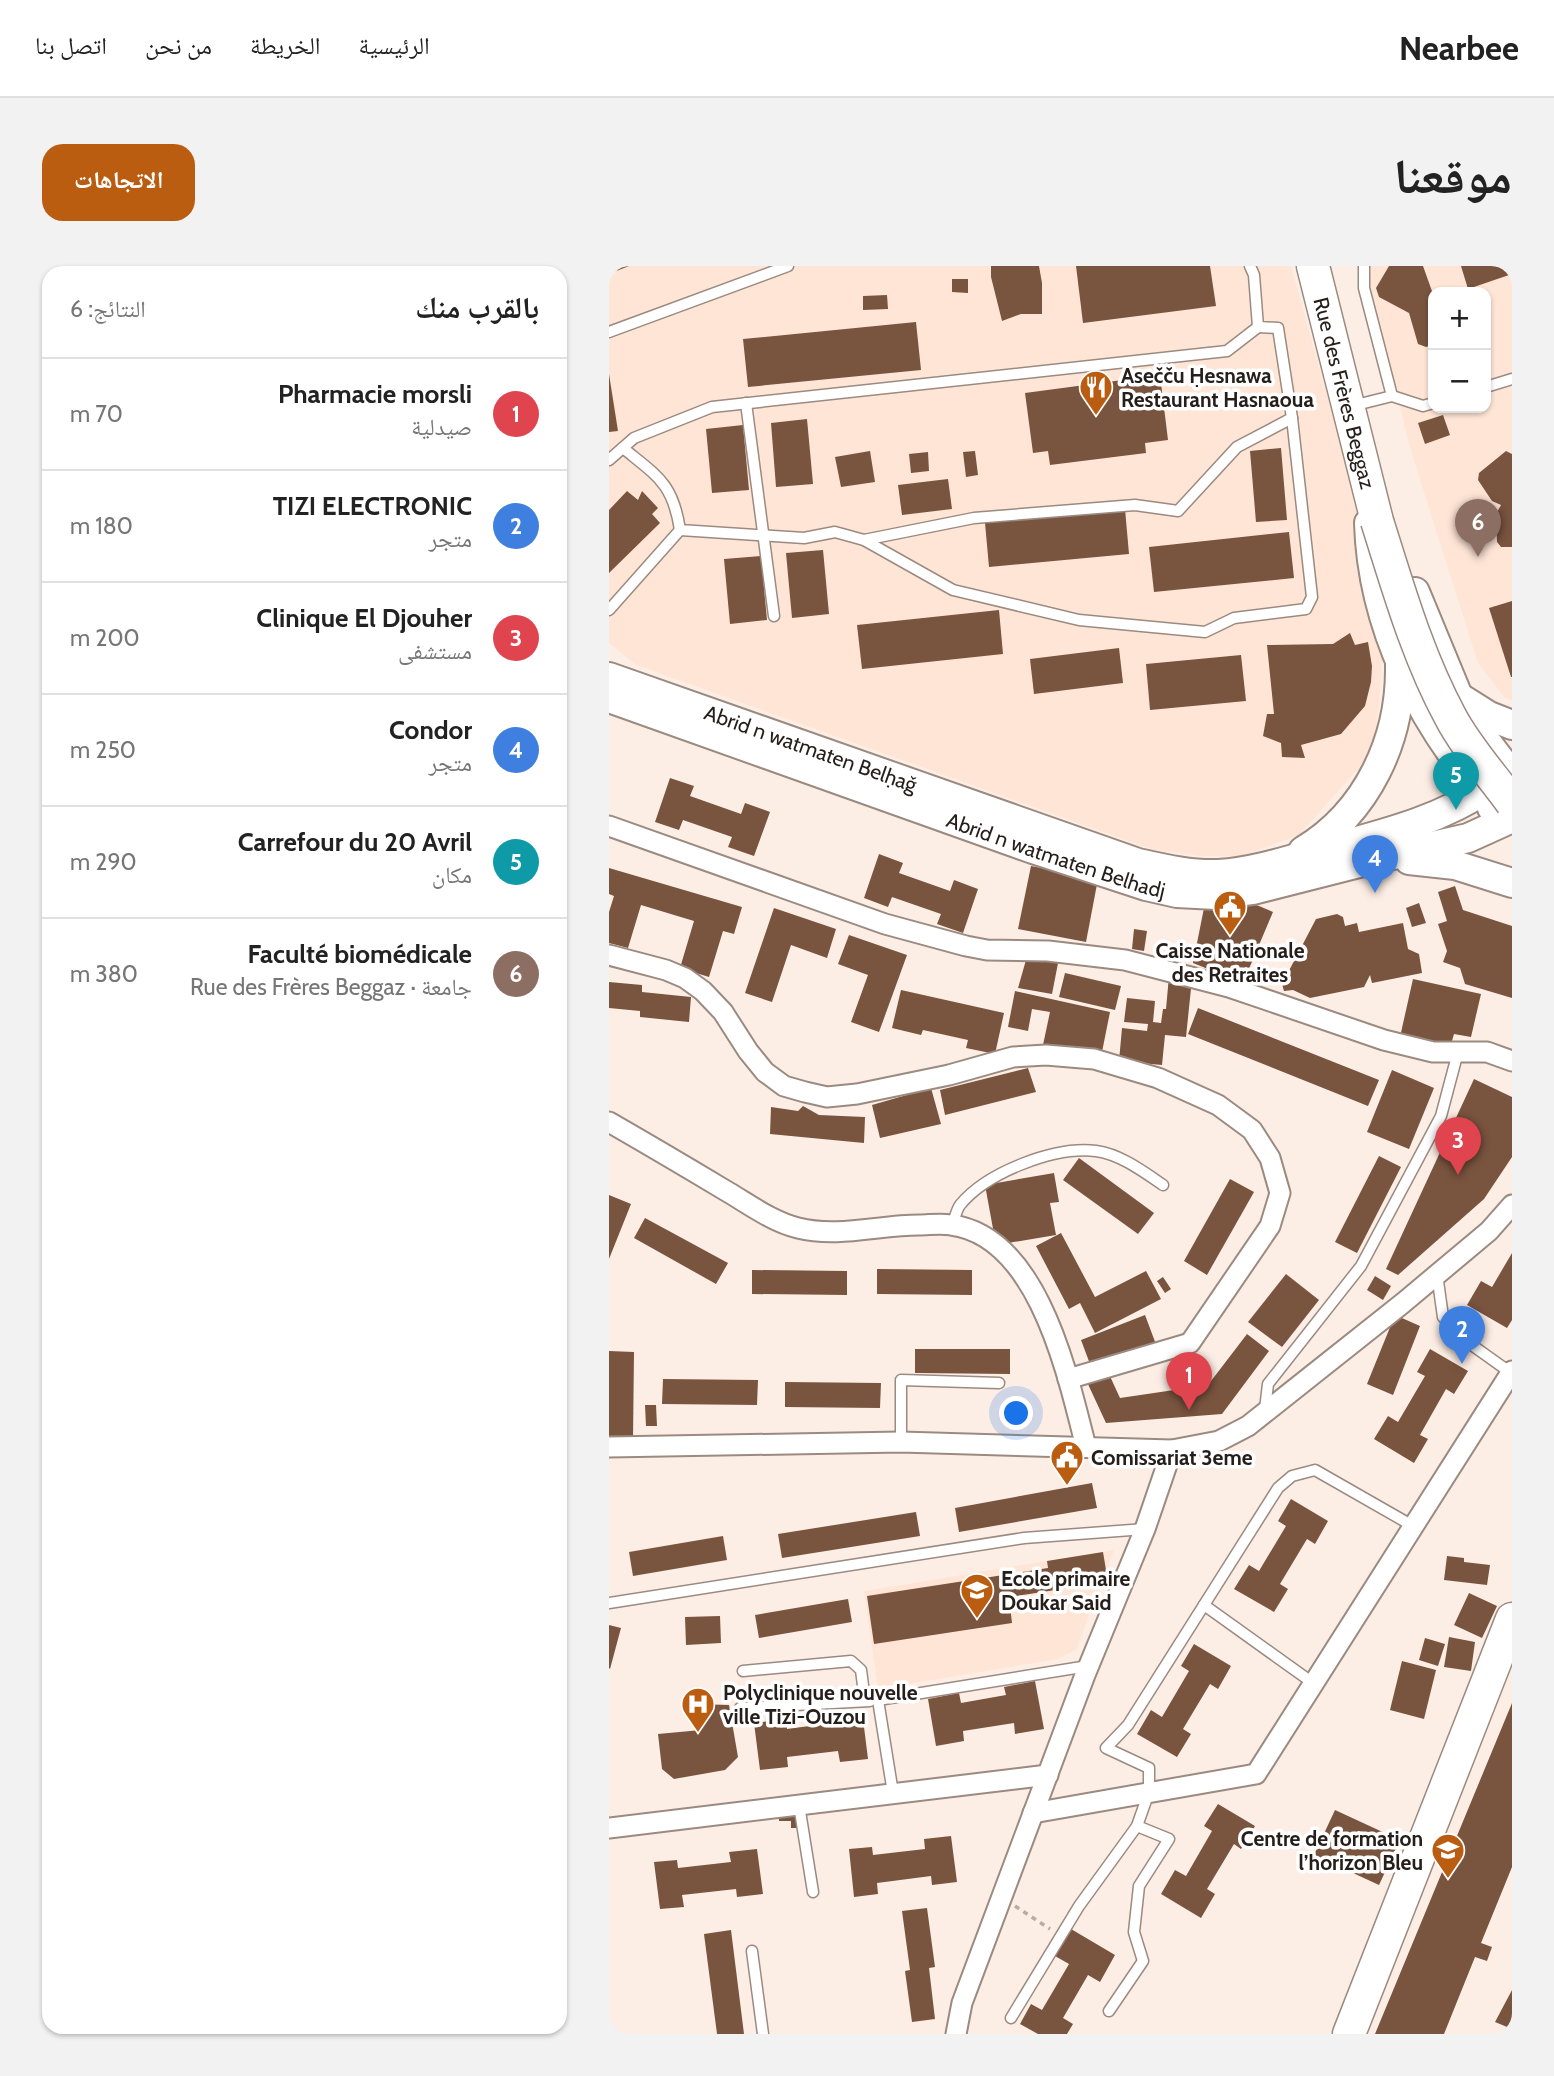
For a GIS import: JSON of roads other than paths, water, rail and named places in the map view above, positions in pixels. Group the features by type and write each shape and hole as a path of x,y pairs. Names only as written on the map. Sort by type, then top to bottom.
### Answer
{"main road":[{"name":"Rue des Frères Beggaz","path":"1314,266 1373,509 1417,643 1451,719 1503,803"},
{"path":"1373,509 1383,512 1392,529 1458,696 1485,740 1503,803 1456,761 1430,722 1399,656 1384,617 1376,580 1369,531 1373,509"},
{"path":"1288,860 1333,829 1360,798 1381,763 1397,711 1399,656"},
{"name":"Abrid n watmaten Belḥaǧ","path":"609,677 1138,863 1179,872 1217,874 1288,860 1503,803"},
{"path":"1458,696 1489,716 1512,725"},
{"name":"Abrid n watmaten Belhadj","path":"609,698 1034,849 1146,886 1167,890 1216,895 1254,890 1468,838 1503,803"},
{"path":"1371,860 1427,861 1483,872 1512,883"},
{"path":"1349,2034 1512,1619"}],"street":[{"path":"609,826 885,924 966,946 987,950 1048,951 1125,960 1229,987 1384,1040 1433,1052 1487,1052 1512,1061"},
{"path":"609,955 666,970 685,978 703,991 723,1012 765,1072 785,1086 805,1092 827,1097 857,1094 949,1075 1013,1058 1046,1055 1094,1059 1158,1078 1217,1105 1252,1130 1270,1158 1280,1193 1270,1226 1190,1343 1069,1379"},
{"path":"609,1122 767,1215 795,1228 827,1232 913,1225 952,1225 982,1236 1009,1256 1032,1287 1057,1342 1086,1447"},
{"path":"609,1447 901,1442 1172,1450 1219,1441 1248,1426 1437,1274 1489,1231 1512,1205"},
{"path":"1034,1812 1255,1774 1511,1372"},
{"path":"956,2034 962,2003 1088,1666 1145,1529 1172,1450"},
{"path":"609,1828 1048,1774"}],"lane":[{"path":"609,332 788,266"},
{"path":"1250,266 1254,275 1258,327"},
{"path":"1364,266 1364,288 1392,396"},
{"path":"609,460 634,438 712,407 1227,351 1258,327 1278,328 1292,418 1312,597 1306,609 1234,618 1205,632 1079,620 953,590 864,540 835,533 804,538 680,530"},
{"path":"1491,385 1512,379"},
{"path":"1348,407 1392,396 1423,406 1428,404"},
{"path":"746,403 774,616"},
{"path":"864,540 974,518 1135,505 1178,511 1237,447 1292,418"},
{"path":"623,447 665,483 677,511 680,530"},
{"path":"609,610 680,530"},
{"path":"1264,1413 1268,1384 1367,1255 1441,1116 1458,1050"},
{"path":"952,1225 958,1208 974,1190 1007,1171 1042,1157 1069,1151 1098,1151 1135,1166 1163,1185"},
{"path":"1437,1274 1443,1317 1462,1338 1511,1372"},
{"path":"901,1442 901,1380 999,1383"},
{"path":"1011,2018 1079,1906 1137,1826 1149,1792 1149,1768 1106,1748 1128,1725 1278,1488 1292,1476 1315,1470 1413,1526"},
{"path":"609,1603 1024,1538 1145,1529"},
{"path":"1204,1605 1313,1683"},
{"path":"743,1671 851,1661 861,1670 865,1701"},
{"path":"740,1708 878,1700 1088,1666"},
{"path":"878,1700 893,1793"},
{"path":"799,1805 813,1892"},
{"path":"1109,2011 1143,1961 1134,1931 1139,1886 1169,1839 1137,1826"},
{"path":"753,1951 763,2034"}],"place":[{"name":"Asečču Ḥesnawa Restaurant Hasnaoua","path":"1096,417"},
{"name":"Faculté biomédicale","path":"1478,557"},
{"name":"Carrefour du 20 Avril","path":"1456,810"},
{"name":"Condor","path":"1375,893"},
{"name":"Caisse Nationale des Retraites","path":"1230,937"},
{"name":"Clinique El Djouher","path":"1458,1175"},
{"name":"TIZI ELECTRONIC","path":"1462,1364"},
{"name":"Pharmacie morsli","path":"1189,1410"},
{"name":"Comissariat 3eme","path":"1067,1487"},
{"name":"Ecole primaire Doukar Said","path":"977,1620"},
{"name":"Polyclinique nouvelle ville Tizi-Ouzou","path":"698,1734"},
{"name":"Centre de formation l’horizon Bleu","path":"1448,1880"}]}
